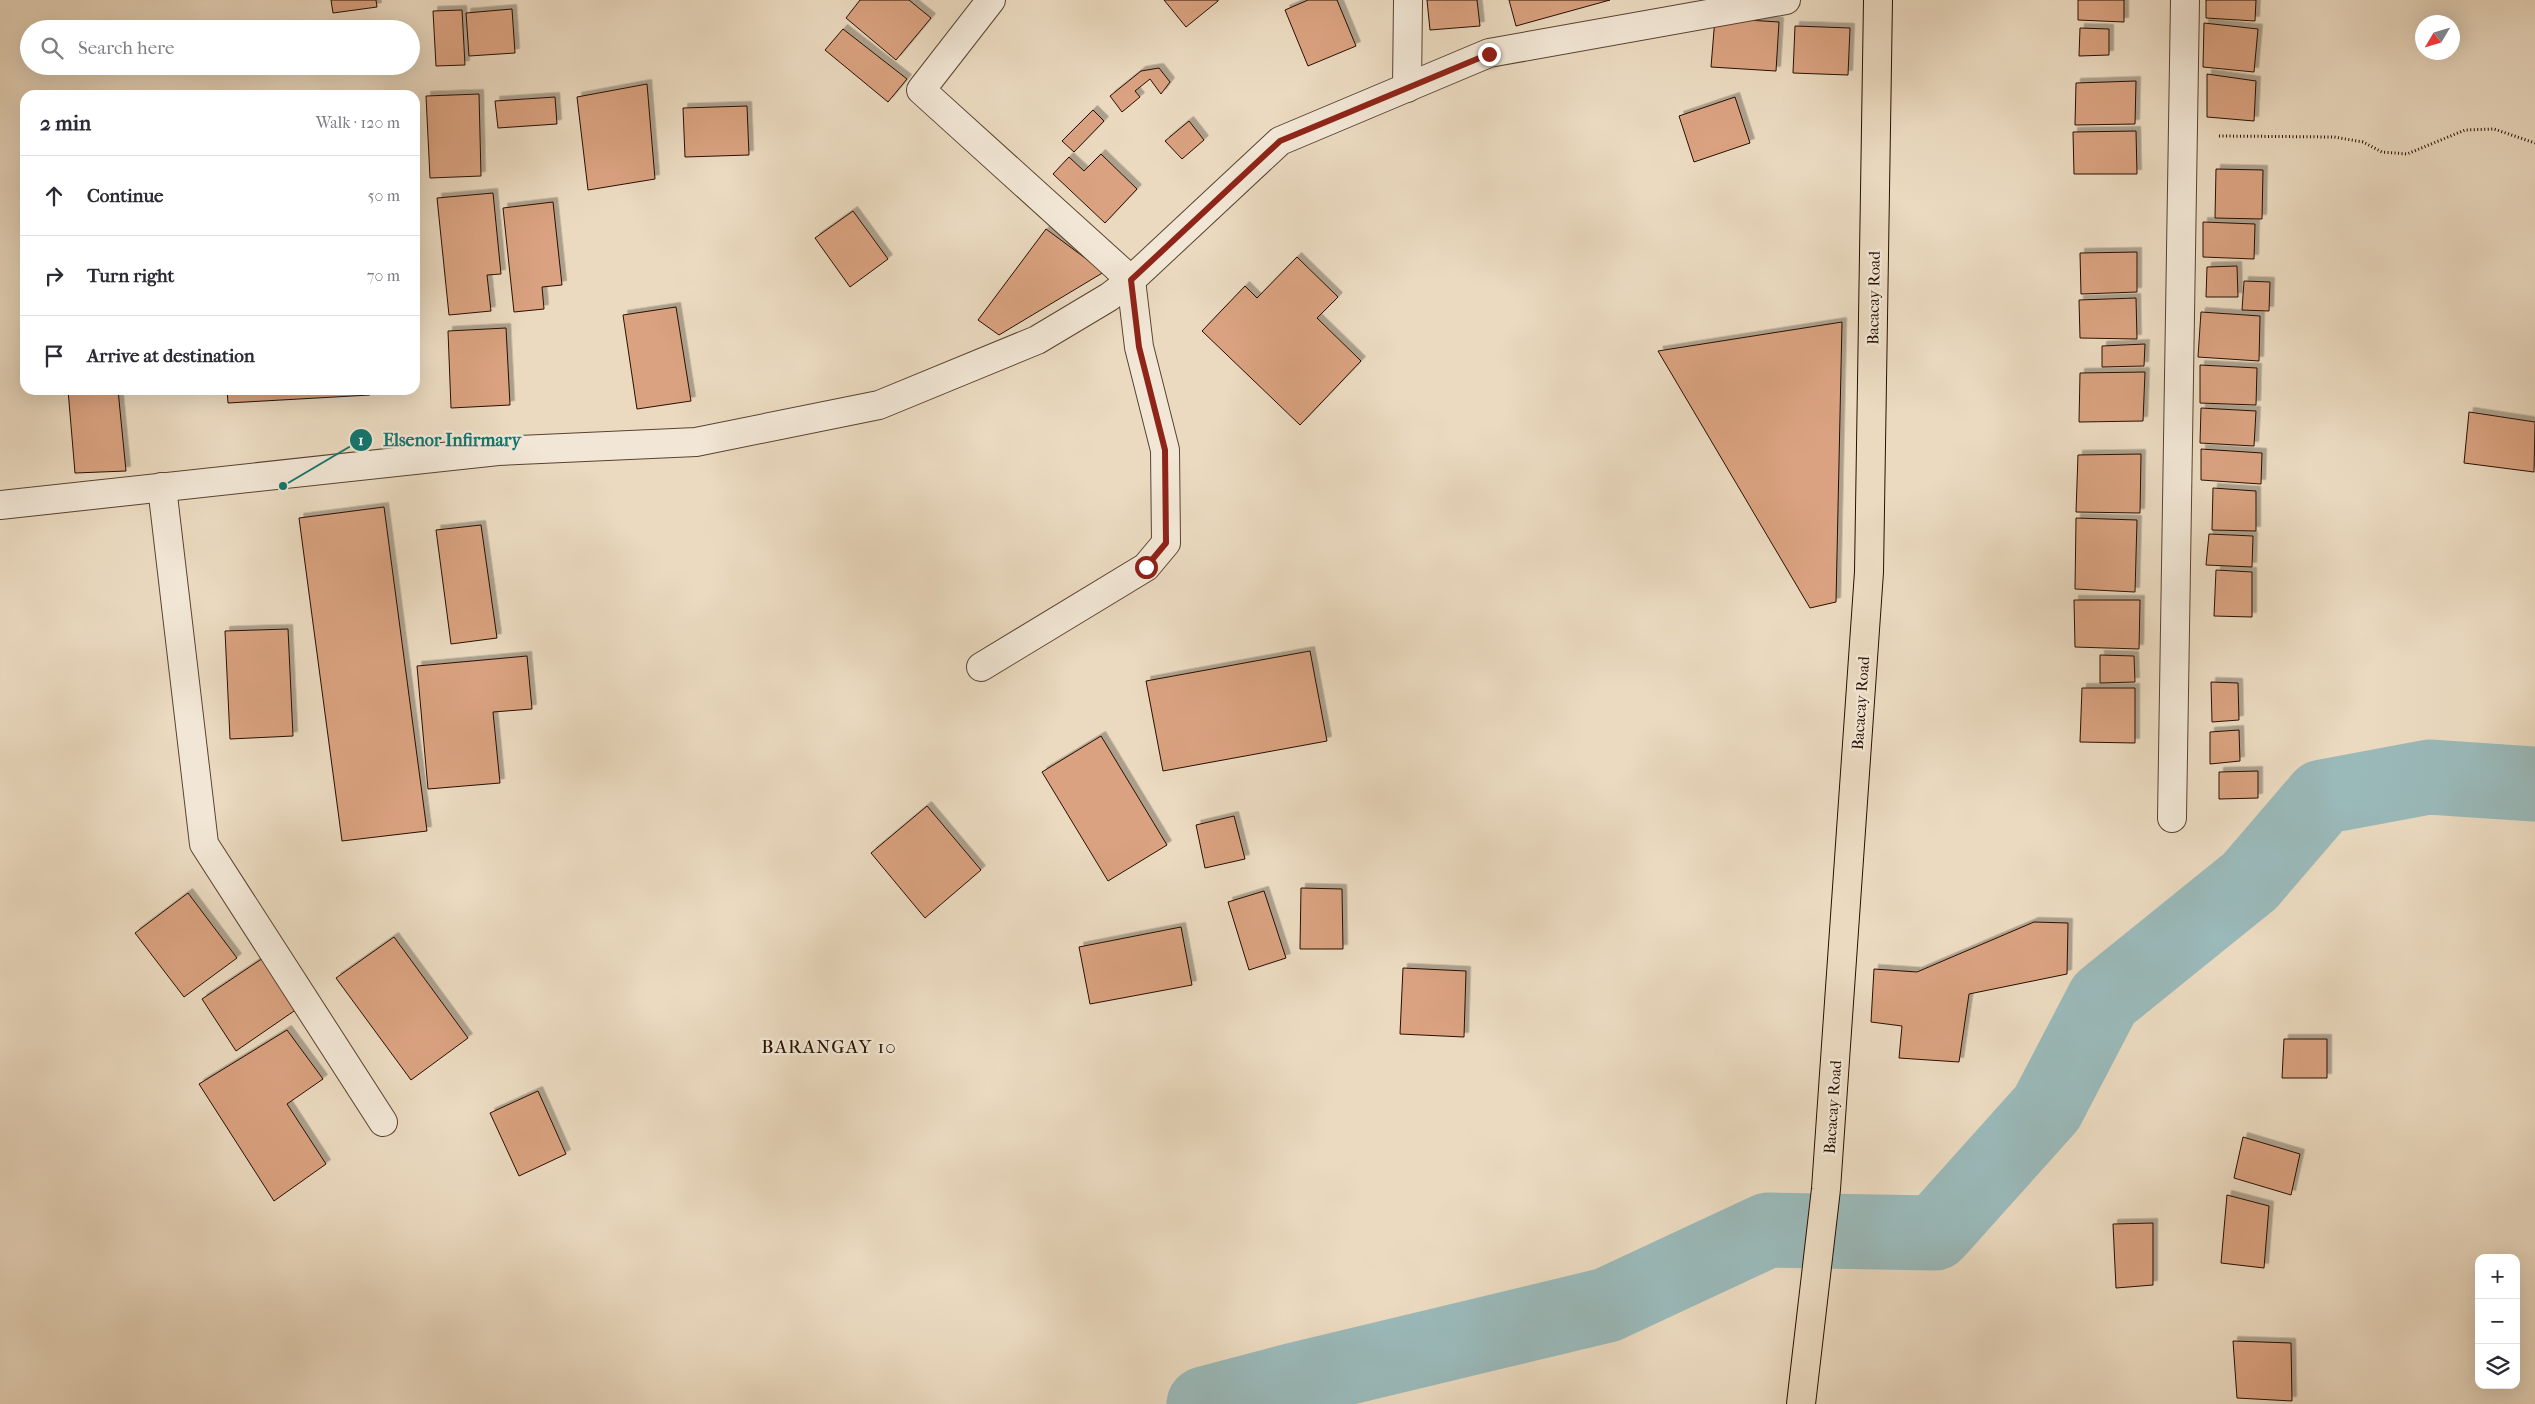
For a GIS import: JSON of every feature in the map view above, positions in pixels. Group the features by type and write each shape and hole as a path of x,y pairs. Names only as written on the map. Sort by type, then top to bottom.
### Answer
{"main road":[{"name":"Bacacay Road","path":"1802,1404 1813,1288 1826,1189 1869,572 1878,0"}],"street":[{"path":"981,667 1146,567 1166,543 1165,450 1139,347 1131,280 921,90 991,0"},
{"path":"1407,88 1408,0"},
{"path":"0,505 498,451 696,442 879,406 1037,340 1109,297 1131,280 1280,141 1489,54 1786,0"},
{"path":"2172,818 2185,0"},
{"path":"162,487 204,844 383,1122"}],"path":[{"path":"2183,136 2334,137 2363,142 2382,152 2407,154 2464,130 2494,129 2535,143"}],"building":[{"path":"331,0 376,0 377,7 333,13"},
{"path":"860,0 909,0 931,18 896,60 846,18"},
{"path":"1164,0 1218,0 1218,1 1186,27"},
{"path":"1308,0 1337,0 1356,46 1308,66 1285,10"},
{"path":"1427,0 1477,0 1480,26 1430,30"},
{"path":"1509,0 1610,0 1516,26"},
{"path":"2078,0 2124,0 2124,22 2078,20"},
{"path":"2206,0 2256,0 2255,21 2206,18"},
{"path":"512,9 515,53 469,56 466,13"},
{"path":"462,10 465,65 436,66 433,11"},
{"path":"1715,18 1779,22 1776,71 1711,67"},
{"path":"2204,23 2258,29 2254,72 2203,67"},
{"path":"1795,26 1850,28 1848,75 1793,73"},
{"path":"2080,28 2109,29 2109,55 2079,56"},
{"path":"843,29 907,79 888,102 825,50"},
{"path":"1159,68 1170,82 1161,94 1150,79 1135,91 1140,97 1122,112 1110,96 1141,71"},
{"path":"2207,74 2256,81 2254,121 2207,117"},
{"path":"2136,81 2135,124 2075,125 2076,83"},
{"path":"647,84 655,179 588,190 577,97"},
{"path":"479,94 481,176 430,178 426,96"},
{"path":"555,97 557,124 498,128 495,101"},
{"path":"1735,97 1750,143 1694,162 1679,116"},
{"path":"747,106 749,155 685,157 683,108"},
{"path":"1093,110 1104,121 1074,152 1062,141"},
{"path":"1189,121 1204,140 1182,159 1165,141"},
{"path":"2136,131 2137,174 2074,174 2073,132"},
{"path":"1101,154 1137,189 1105,223 1053,174 1069,157 1084,171"},
{"path":"2216,169 2263,170 2262,219 2215,218"},
{"path":"493,193 501,274 487,275 491,311 449,315 437,198"},
{"path":"553,202 562,285 542,287 544,309 514,312 503,208"},
{"path":"853,211 888,259 850,287 815,238"},
{"path":"2203,222 2255,224 2254,259 2203,257"},
{"path":"1046,229 1104,272 999,335 978,320"},
{"path":"2137,252 2137,292 2081,294 2080,253"},
{"path":"1297,257 1338,297 1317,318 1361,361 1300,425 1202,331 1245,286 1257,298"},
{"path":"2237,266 2238,297 2206,297 2207,267"},
{"path":"2244,281 2270,282 2269,311 2242,310"},
{"path":"2136,298 2137,339 2080,338 2079,300"},
{"path":"676,307 691,401 637,409 623,315"},
{"path":"2201,312 2260,316 2259,361 2198,357"},
{"path":"1842,322 1836,602 1810,608 1658,351"},
{"path":"506,328 510,405 451,408 448,331"},
{"path":"2145,344 2144,366 2102,367 2102,346"},
{"path":"2200,365 2257,368 2256,405 2200,403"},
{"path":"2145,372 2143,421 2079,422 2080,373"},
{"path":"68,395 118,395 126,471 75,473"},
{"path":"227,395 370,395 228,403"},
{"path":"2201,408 2256,411 2254,446 2200,443"},
{"path":"2469,412 2535,422 2534,472 2464,463"},
{"path":"2201,449 2262,453 2261,484 2201,480"},
{"path":"2141,454 2140,513 2076,512 2078,455"},
{"path":"2213,488 2256,491 2256,531 2212,530"},
{"path":"384,507 427,831 342,841 299,518"},
{"path":"2076,518 2137,520 2135,592 2075,589"},
{"path":"481,525 497,638 451,644 436,530"},
{"path":"2209,534 2253,536 2252,567 2206,565"},
{"path":"2216,570 2252,572 2252,617 2214,616"},
{"path":"2074,600 2140,600 2139,649 2075,647"},
{"path":"288,629 293,736 230,739 225,631"},
{"path":"1310,651 1327,741 1163,771 1146,681"},
{"path":"2100,655 2134,656 2135,682 2100,683"},
{"path":"527,656 532,709 493,712 500,783 428,789 417,666"},
{"path":"2211,682 2238,683 2239,720 2212,722"},
{"path":"2082,688 2135,688 2135,743 2080,742"},
{"path":"2239,730 2240,761 2210,764 2210,732"},
{"path":"1101,736 1167,845 1108,881 1042,772"},
{"path":"2258,771 2258,798 2219,799 2219,772"},
{"path":"927,806 981,870 925,918 871,853"},
{"path":"1234,816 1245,859 1205,868 1196,825"},
{"path":"1301,888 1342,889 1343,949 1300,949"},
{"path":"1264,891 1286,958 1249,970 1228,902"},
{"path":"188,893 237,958 184,997 135,933"},
{"path":"2034,922 2068,923 2067,974 1969,994 1959,1062 1899,1058 1902,1026 1871,1022 1874,969 1917,972"},
{"path":"1181,927 1192,985 1090,1004 1079,947"},
{"path":"394,937 468,1038 411,1080 336,978"},
{"path":"263,958 297,1009 236,1051 202,999"},
{"path":"1403,968 1466,971 1464,1037 1400,1034"},
{"path":"287,1030 323,1079 287,1104 326,1164 274,1201 199,1084"},
{"path":"2284,1039 2327,1039 2327,1078 2282,1078"},
{"path":"538,1091 566,1154 519,1176 490,1113"},
{"path":"2243,1137 2300,1154 2291,1195 2234,1178"},
{"path":"2227,1195 2269,1206 2264,1268 2221,1263"},
{"path":"2153,1223 2153,1285 2116,1288 2113,1224"},
{"path":"2233,1341 2291,1343 2292,1401 2237,1398"}],"waterway":[{"path":"1204,1404 1291,1381 1607,1305 1768,1230 1935,1233 2047,1108 2104,999 2250,881 2322,797 2429,777 2535,784"}],"place":[{"name":"Elsenor Infirmary","path":"283,486"}],"district":[{"name":"BARANGAY 10","path":"829,1046"}],"route":[{"path":"1146,567 1166,543 1165,450 1139,347 1131,280 1280,141 1489,54"}]}
